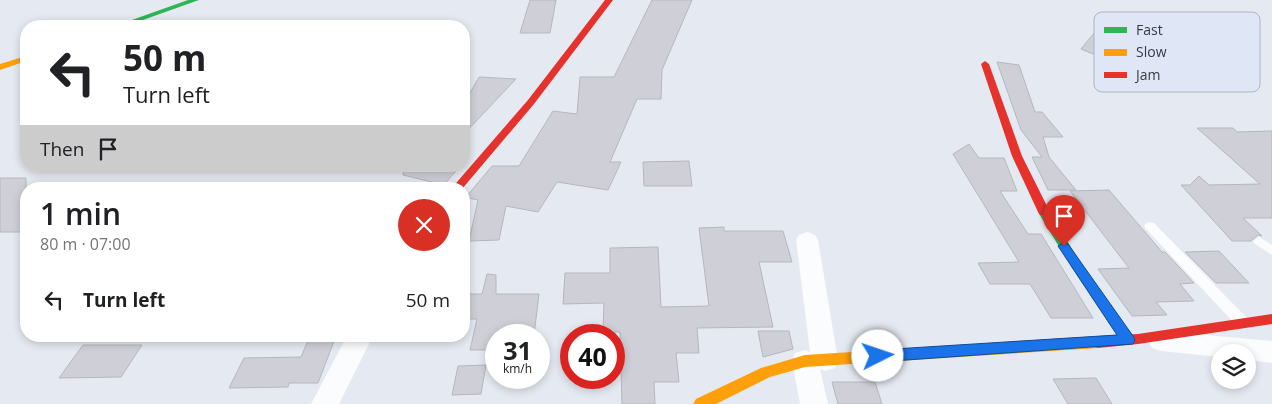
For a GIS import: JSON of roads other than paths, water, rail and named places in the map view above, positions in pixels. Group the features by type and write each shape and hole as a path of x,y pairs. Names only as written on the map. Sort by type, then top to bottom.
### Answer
{"main road":[{"path":"462,182 530,102 609,0"},
{"path":"136,20 190,1"},
{"path":"0,67 20,60"},
{"path":"985,64 1004,120 1030,185 1064,246 1133,339"},
{"path":"702,404 766,372 815,361 1133,339 1272,319"}],"street":[{"path":"807,240 815,361 814,404"},
{"path":"1133,339 1272,352"},
{"path":"325,404 357,342"}],"lane":[{"path":"1150,226 1244,323"},
{"path":"1258,241 1272,251"}]}
